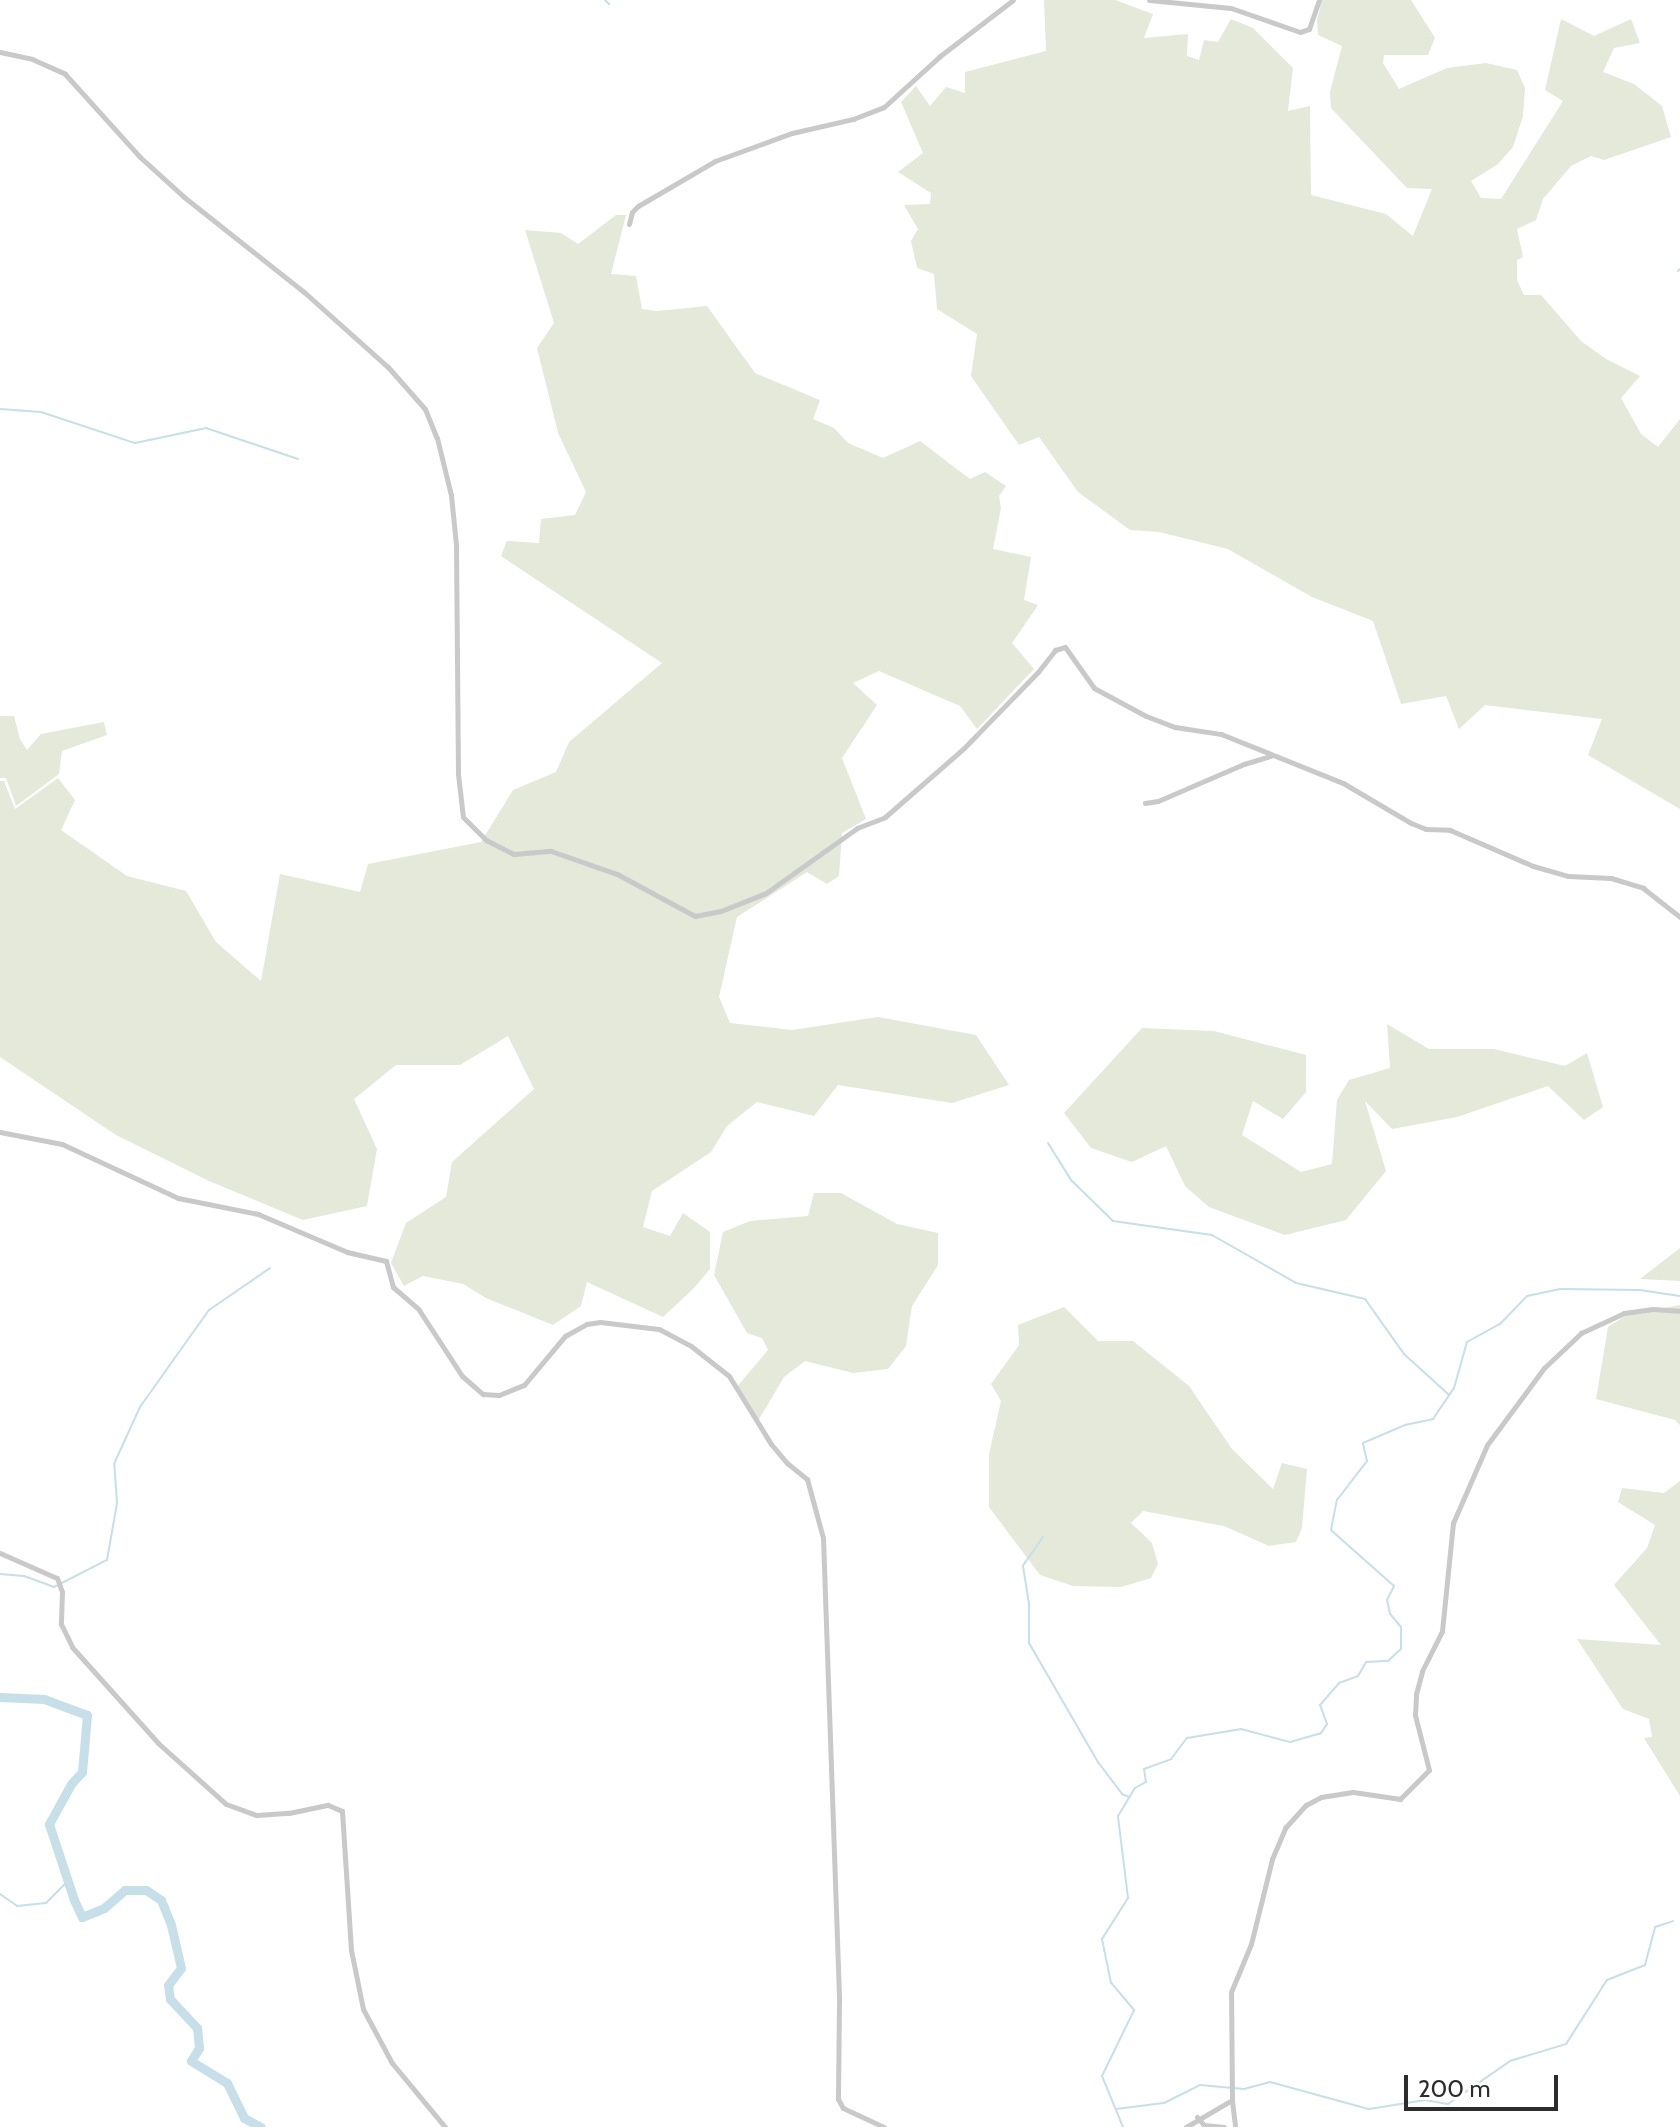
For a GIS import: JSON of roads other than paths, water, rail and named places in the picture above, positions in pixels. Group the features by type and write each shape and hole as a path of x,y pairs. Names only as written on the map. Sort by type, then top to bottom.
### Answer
{"street":[{"path":"629,224 632,212 638,206 706,165 792,133 853,119 884,107 940,56 1013,0"},
{"path":"1149,0 1231,8 1300,32 1309,29 1319,0"},
{"path":"0,52 32,59 65,74 157,173 304,292 388,367 425,409 437,438 451,495 456,545 458,774 463,817 486,840 514,854 551,851 617,874 695,916 721,911 766,893 857,828 885,817 964,748 1038,672 1055,650 1065,647 1094,688 1175,727 1221,734 1343,783 1365,798 1426,829 1450,830 1533,866 1568,876 1611,878 1643,888 1680,917"},
{"path":"1145,803 1158,801 1272,756"},
{"path":"0,1132 62,1144 178,1198 258,1214 347,1252 386,1261 393,1287 419,1310 462,1376 483,1394 499,1395 524,1385 565,1336 587,1324 600,1322 659,1329 691,1346 729,1376 771,1444 787,1463 807,1479 823,1538 839,2001 838,2099 843,2108 884,2127"},
{"path":"1235,2127 1231,1992 1251,1944 1272,1859 1285,1828 1306,1805 1321,1797 1353,1792 1400,1799 1429,1770 1415,1715 1416,1694 1422,1671 1442,1631 1453,1523 1487,1445 1544,1368 1581,1333 1624,1313 1653,1309 1680,1311"},
{"path":"0,1553 57,1578 62,1592 61,1624 72,1647 108,1692 158,1743 226,1804 257,1815 289,1813 322,1805 333,1805 342,1811 351,1950 363,2009 392,2063 445,2127"},
{"path":"1186,2127 1197,2117 1232,2098"},
{"path":"1197,2117 1204,2125 1224,2127"}],"waterway":[{"path":"605,0 609,4"},
{"path":"0,409 41,412 135,443 206,428 298,459"},
{"path":"1048,1143 1071,1180 1113,1221 1212,1235 1296,1283 1365,1299 1404,1354 1449,1395"},
{"path":"0,1574 24,1576 54,1587 107,1560 117,1503 114,1464 140,1407 209,1310 270,1268"},
{"path":"1123,2127 1102,2076 1134,2010 1111,1983 1102,1939 1128,1898 1118,1816 1135,1788 1146,1782 1144,1769 1171,1759 1187,1738 1241,1729 1290,1742 1321,1733 1327,1724 1320,1705 1339,1683 1358,1676 1366,1662 1388,1661 1401,1649 1401,1627 1390,1614 1387,1600 1394,1586 1331,1530 1337,1500 1367,1461 1363,1443 1405,1425 1433,1419 1454,1388 1467,1342 1500,1324 1527,1296 1561,1289 1640,1290 1680,1296"},
{"path":"1043,1537 1023,1566 1029,1603 1029,1643 1098,1762 1122,1794 1129,1797"},
{"path":"0,1697 44,1699 87,1715 82,1772 71,1784 49,1824 74,1900 82,1917 104,1908 125,1890 146,1890 161,1900 171,1925 181,1968 168,1985 170,1999 197,2028 199,2048 191,2061 227,2083 244,2118 261,2127"},
{"path":"0,1894 17,1906 46,1903 68,1881"},
{"path":"1116,2109 1164,2103 1200,2085 1244,2089 1270,2082 1369,2109 1425,2100 1448,2104 1510,2061 1566,2044 1607,1980 1645,1965 1655,1927 1673,1921"}]}
